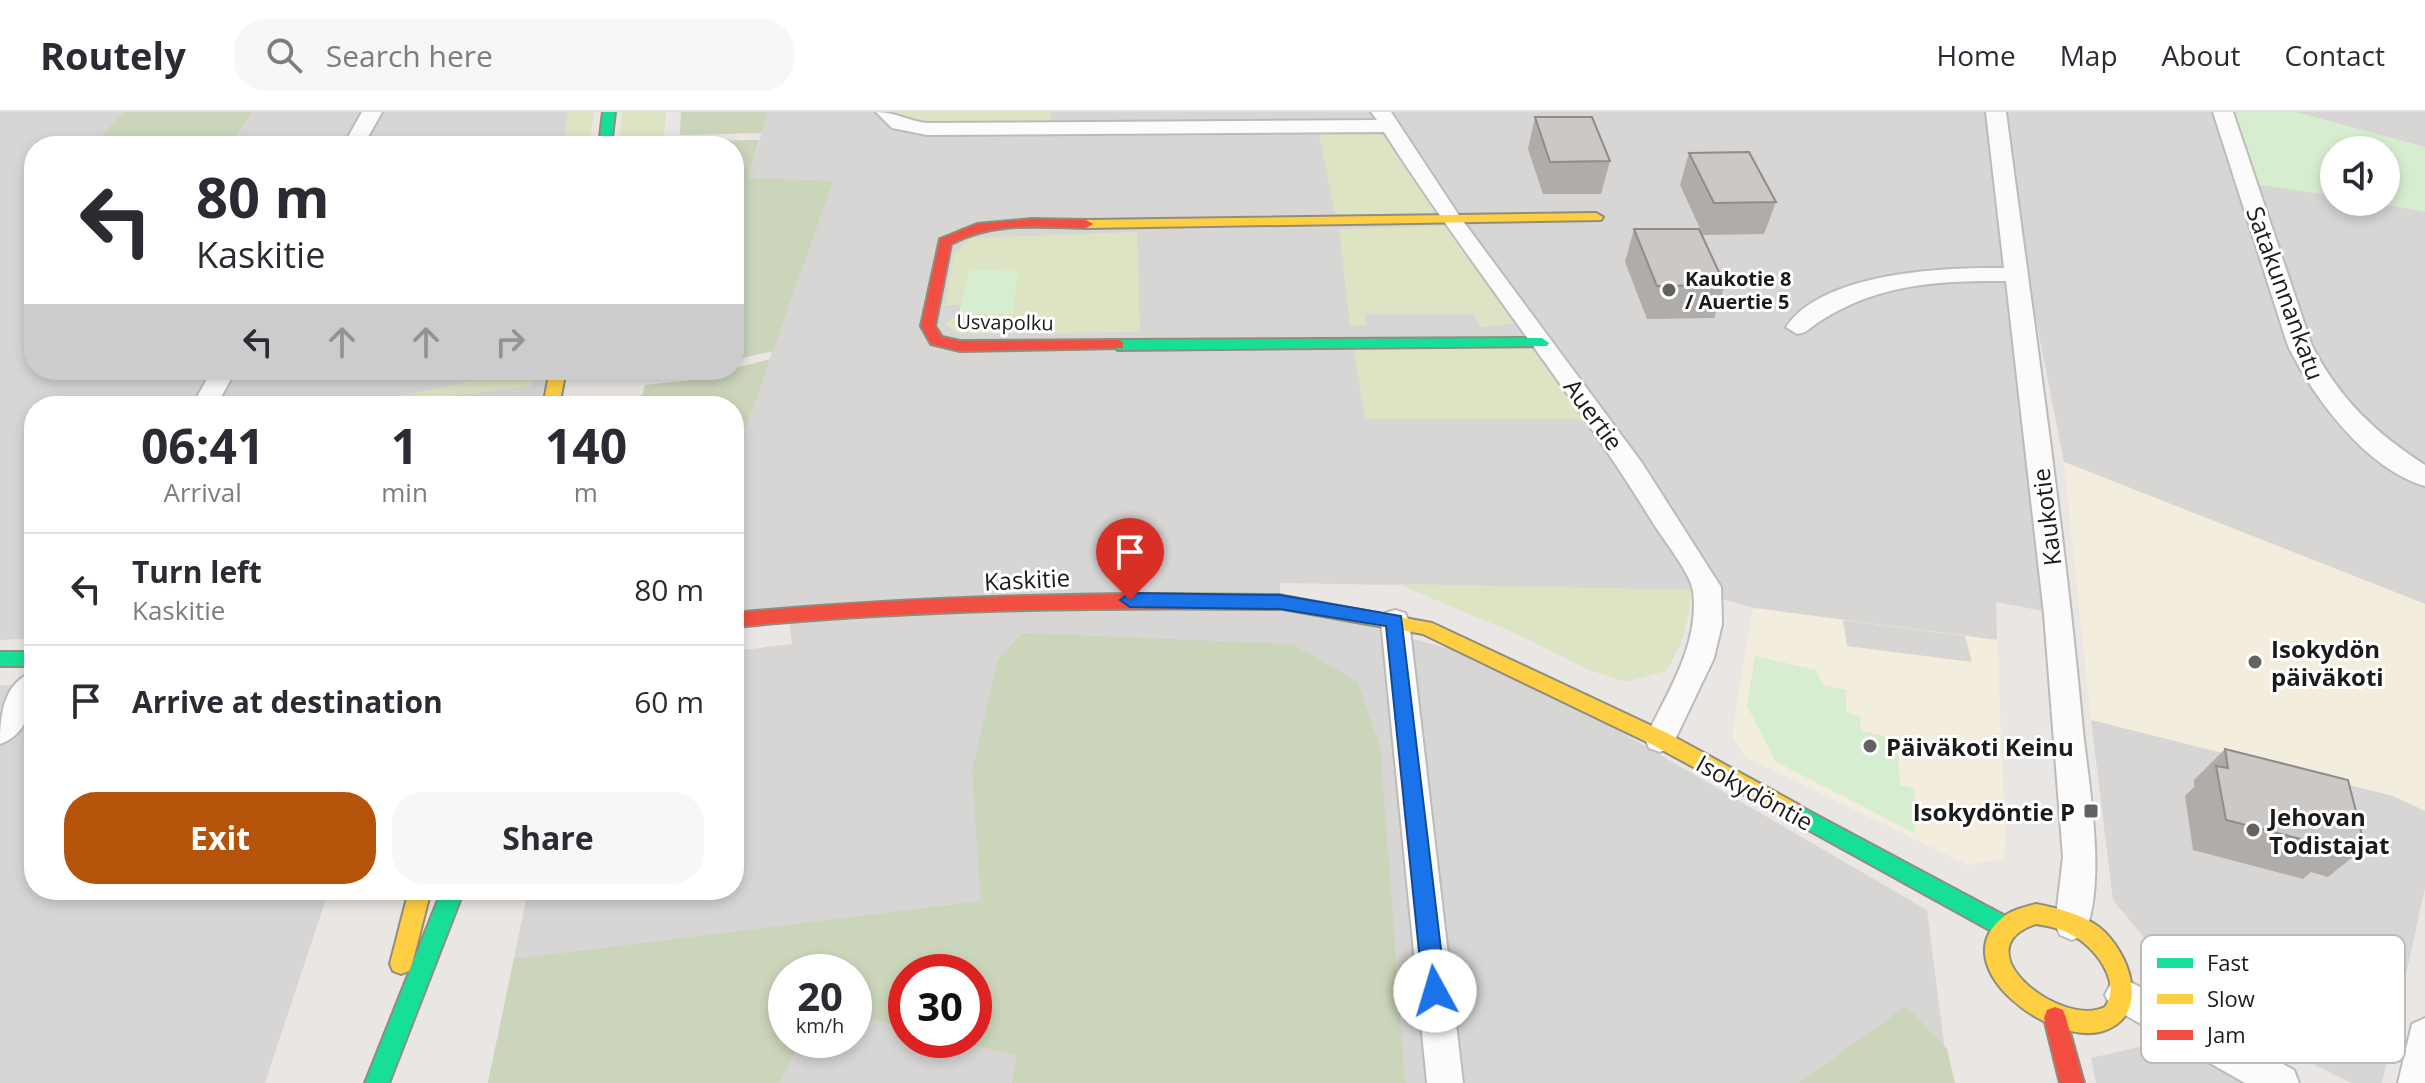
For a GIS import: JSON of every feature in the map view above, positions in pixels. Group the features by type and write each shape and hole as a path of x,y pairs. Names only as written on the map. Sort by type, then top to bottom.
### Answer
{"street":[{"path":"359,136 372,112"},
{"path":"606,136 609,112"},
{"path":"886,112 892,121 903,126 927,129 1386,119"},
{"name":"Kaukotie","path":"1996,112 2058,614 2079,857 2072,924"},
{"name":"Satakunnankatu","path":"2223,112 2300,346 2325,395 2356,427 2425,477"},
{"name":"Auertie","path":"1386,119 1451,220 1633,469 1707,587 1708,624 1699,658 1660,739"},
{"path":"1451,220 1596,217"},
{"name":"Usvapolku","path":"1451,220 988,225 959,232 945,242 928,326 936,341 960,346 1542,343"},
{"path":"1797,327 1818,308 1870,287 1951,273 2017,275"},
{"name":"Kaskitie","path":"744,619 788,614 1098,600 1280,602 1426,628 1504,664"},
{"path":"1395,621 1445,1083"},
{"path":"0,659 24,659"},
{"name":"Isokydöntie","path":"1504,664 1660,739 2003,926"},
{"path":"0,731 24,698"},
{"path":"371,1083 417,900"},
{"path":"377,1083 449,900"},
{"path":"2036,914 2072,924 2107,951 2122,980 2123,995 2114,1014 2101,1021 2086,1024 2055,1018 2033,1007 2005,977 1996,948 2003,926 2015,918 2036,914"},
{"path":"2123,995 2141,1005"},
{"path":"2055,1018 2072,1083"},
{"path":"2416,1083 2425,1036"},
{"path":"2245,1063 2281,1083"}],"shaded area":[{"path":"0,112 591,112 588,136 24,136 24,380 556,380 553,396 24,396 24,639 0,640"},
{"path":"252,112 344,112 330,136 236,136"},
{"path":"768,112 2425,112 2425,604 2064,462 2021,244 2058,614 1996,602 1997,640 1753,608 1691,590 1280,583 1280,602 1504,664 1927,910 1949,1083 488,1083 526,900 744,900 744,650 792,644 788,614 744,609 746,426 832,182 748,178"},
{"path":"1378,314 1473,314 1481,327 1379,328"},
{"path":"1797,327 1831,390 1639,383 1617,340 1624,328"},
{"name":"Isokydön päiväkoti","path":"2064,462 2425,604 2425,811 2393,796 2091,720"},
{"name":"Päiväkoti Keinu","path":"1753,608 1997,640 2006,849 2002,859 1968,865 1745,757 1732,736"},
{"path":"1843,620 1965,636 1972,662 1847,646"},
{"path":"0,685 24,686 24,900 326,900 265,1083 0,1083"},
{"path":"2091,720 2393,796 2425,811 2425,888 2405,979 2405,935 2142,935 2113,900"},
{"path":"2339,801 2416,818 2392,935 2289,935 2298,886 2330,884"},
{"path":"2141,1047 2141,1063 2224,1063 2260,1083 2096,1083 2091,1058"},
{"path":"2311,1063 2386,1063 2382,1083 2351,1083"}],"green space":[{"path":"124,112 252,112 236,136 101,136"},
{"path":"568,112 594,112 590,136 564,136"},
{"path":"622,112 666,112 664,136 619,136"},
{"path":"681,112 768,112 762,133 680,135"},
{"path":"896,112 1051,112 1049,123 917,122 901,118"},
{"path":"2229,112 2296,112 2384,136 2320,136 2320,194 2254,184"},
{"path":"1319,133 1381,133 1438,206 1431,214 1335,214"},
{"path":"744,140 759,140 748,178 833,181 773,351 744,358"},
{"path":"2400,140 2425,147 2425,212 2400,207"},
{"path":"1451,226 1519,323 1481,327 1473,314 1365,314 1367,325 1350,326 1339,229"},
{"path":"1137,232 1140,332 958,334 945,324 959,314 1013,313 1017,271 969,269 961,305 945,305 954,253 972,238"},
{"path":"969,269 1018,271 1013,314 959,314"},
{"path":"1539,348 1582,419 1365,419 1354,349"},
{"path":"770,359 746,427 744,396 642,396 645,385 691,380 744,380 744,366"},
{"path":"478,380 533,380 531,386 450,396 399,396"},
{"path":"1398,584 1691,590 1684,632 1666,671 1626,682 1589,670 1517,634"},
{"path":"1023,633 1292,644 1357,681 1380,745 1405,1083 1012,1083 1017,1056 992,1050 992,954 888,954 888,1024 872,1020 872,954 768,954 768,1058 792,1058 780,1083 488,1083 514,959 981,901 972,771 998,659"},
{"path":"1755,656 1816,670 1823,685 1846,690 1846,712 1860,716 1861,731 1897,739 1900,785 1915,789 1915,833 1776,762 1747,706"},
{"path":"1906,1006 1947,1049 1955,1083 1799,1083"}],"building":[{"path":"1535,117 1592,117 1610,161 1550,162"},
{"path":"1749,152 1776,202 1714,203 1689,153"},
{"path":"1634,229 1699,229 1725,285 1657,286"},
{"path":"2225,749 2348,780 2365,847 2338,841 2340,849 2226,820 2216,766 2228,768"}],"traffic: fast":[{"path":"606,136 609,112"},
{"path":"1118,345 1542,343"},
{"path":"0,659 24,659"},
{"path":"1792,811 2003,926"},
{"path":"377,1083 449,900"}],"traffic: slow":[{"path":"1086,224 1596,217"},
{"path":"553,396 556,380"},
{"path":"1278,602 1426,628 1660,739 1792,811"},
{"path":"401,964 417,900"},
{"path":"2036,914 2073,924 2087,931 2101,945 2116,968 2120,981 2120,1005 2113,1014 2100,1021 2082,1022 2061,1017 2021,994 2006,978 1997,960 1997,943 2008,926 2036,914"}],"traffic: jam":[{"path":"1086,224 994,224 960,233 945,242 928,326 936,341 960,346 1118,345"},
{"path":"744,619 938,605 1278,602"},
{"path":"2055,1018 2072,1083"}],"place":[{"name":"Kaukotie 8 / Auertie 5","path":"1669,290"},
{"name":"Isokydön päiväkoti","path":"2255,662"},
{"name":"Päiväkoti Keinu","path":"1870,746"},
{"name":"Isokydöntie P","path":"2091,811"},
{"name":"Jehovan Todistajat","path":"2253,830"}],"route":[{"path":"1130,600 1280,602 1395,621 1435,991"}]}
